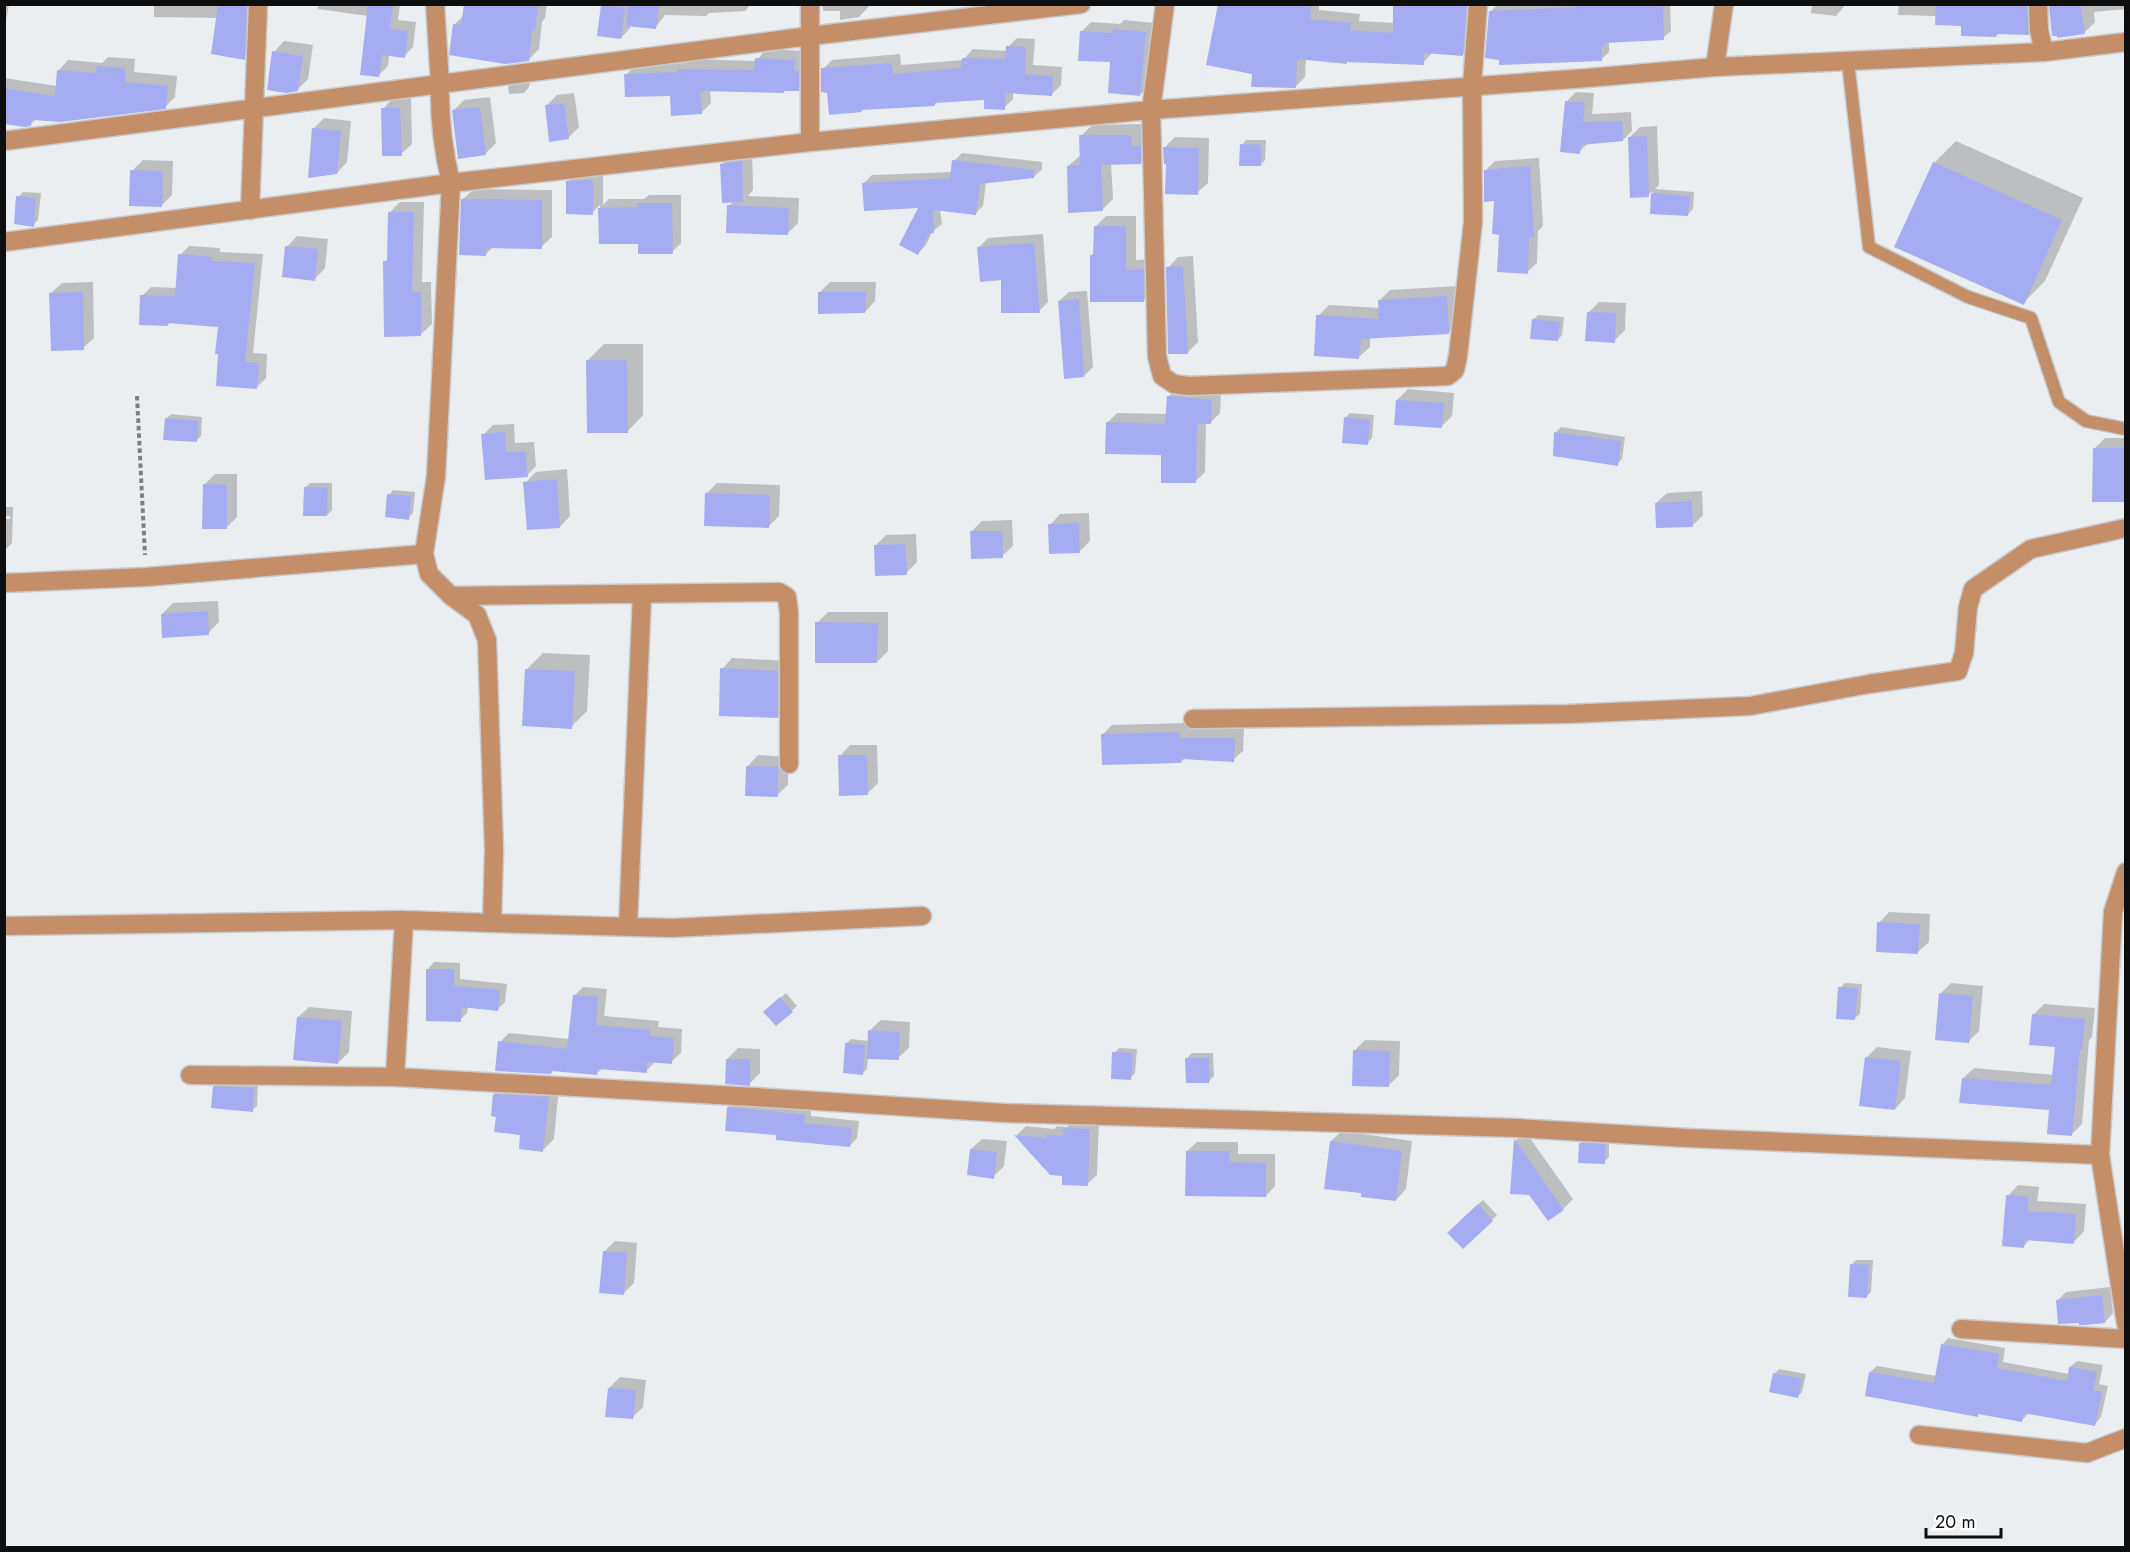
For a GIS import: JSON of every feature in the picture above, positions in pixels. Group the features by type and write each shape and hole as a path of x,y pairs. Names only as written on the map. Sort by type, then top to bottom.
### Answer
{"street":[{"path":"250,210 258,4"},
{"path":"435,4 440,109 444,150 451,183 436,476 424,554 429,574 451,596 477,615 487,640 494,850 492,923"},
{"path":"810,4 810,142"},
{"path":"4,141 810,36 1081,4"},
{"path":"1165,4 1151,110 1157,356 1162,376 1174,384 1189,386 1448,376 1455,370 1473,222 1472,86 1478,4"},
{"path":"1715,67 1724,4"},
{"path":"2038,4 2039,30 2044,52"},
{"path":"4,243 451,183 810,142 1151,110 1715,67 2044,52 2126,42"},
{"path":"1193,718 1568,714 1750,706 1869,684 1958,671 1964,653 1968,607 1973,590 2031,549 2126,528"},
{"path":"4,582 146,577 424,554"},
{"path":"451,596 779,592 787,597 789,613 789,764"},
{"path":"628,926 642,594"},
{"path":"2126,872 2113,912 2100,1155 2126,1324"},
{"path":"4,926 404,920 672,928 922,916"},
{"path":"396,1077 404,920"},
{"path":"190,1076 396,1077 1004,1113 1517,1128 1687,1138 2100,1155"},
{"path":"1961,1329 2126,1339"},
{"path":"1919,1435 2086,1453 2126,1438"}],"lane":[{"path":"1848,62 1869,247 1968,297 2031,318 2059,402 2086,421 2126,429"}],"path":[{"path":"137,396 146,577"}],"building":[{"path":"218,4 247,4 245,60 211,54"},
{"path":"368,4 393,4 390,29 408,31 405,58 382,55 379,77 360,75"},
{"path":"464,4 538,4 535,31 532,30 529,61 505,64 449,55 453,24 461,25"},
{"path":"628,4 659,4 656,29 626,26"},
{"path":"1218,4 1311,4 1310,19 1351,23 1350,30 1393,33 1393,4 1467,5 1463,56 1424,53 1424,65 1347,62 1347,64 1297,59 1296,88 1251,87 1252,74 1206,65"},
{"path":"1576,4 1663,4 1664,40 1604,43 1602,61 1499,65 1499,60 1485,58 1489,11 1576,7"},
{"path":"1936,4 2027,5 2029,35 1961,36 1961,26 1935,25"},
{"path":"2080,4 2085,34 2057,38 2057,36 2052,36 2049,6"},
{"path":"601,5 625,8 621,39 597,36"},
{"path":"1113,29 1146,32 1140,96 1108,93 1110,62 1078,61 1080,31 1113,33"},
{"path":"1006,46 1026,47 1025,74 1053,76 1052,96 1005,93 1005,110 984,109 984,100 935,103 935,106 861,110 862,112 829,115 827,93 821,92 821,68 892,63 893,74 961,68 962,58 1005,59"},
{"path":"272,51 303,56 298,91 286,93 267,90"},
{"path":"755,58 795,60 794,71 799,70 799,91 784,91 784,93 700,91 702,114 671,116 670,96 625,97 624,74 677,72 678,69 754,70"},
{"path":"97,66 125,68 125,82 168,86 166,109 60,122 32,120 31,126 25,127 4,124 4,88 55,96 57,70 96,73"},
{"path":"1565,101 1585,102 1583,122 1622,121 1623,141 1581,145 1580,154 1560,152"},
{"path":"564,103 569,139 549,142 545,105"},
{"path":"480,107 486,155 458,159 452,110"},
{"path":"381,108 400,108 402,156 382,156"},
{"path":"312,128 341,131 337,174 308,178"},
{"path":"1079,135 1131,135 1132,146 1141,146 1141,164 1101,165 1103,211 1068,213 1067,166 1080,165"},
{"path":"1647,136 1649,197 1630,198 1628,137"},
{"path":"1240,144 1261,145 1261,166 1239,166"},
{"path":"1163,147 1199,148 1198,195 1165,194 1166,164 1164,164"},
{"path":"952,160 1034,170 1034,178 980,184 976,215 933,210 934,233 929,234 918,255 899,245 918,208 864,211 862,183 950,178"},
{"path":"742,161 743,202 722,203 720,164"},
{"path":"1933,162 2062,220 2024,305 1894,247"},
{"path":"1530,166 1534,237 1529,237 1528,274 1497,272 1499,235 1492,234 1494,201 1484,202 1484,170"},
{"path":"130,170 163,171 162,207 129,206"},
{"path":"593,180 593,215 566,214 566,181"},
{"path":"1651,193 1690,196 1688,216 1650,214"},
{"path":"16,196 36,198 34,227 14,224"},
{"path":"461,199 542,200 542,249 486,248 486,256 459,255"},
{"path":"638,203 672,203 673,254 638,254 638,244 599,244 598,208 638,207"},
{"path":"727,205 789,208 788,235 726,233"},
{"path":"388,212 414,212 412,292 421,292 421,336 384,337 383,261 387,261"},
{"path":"1094,226 1126,226 1126,270 1144,269 1144,302 1090,302 1090,255 1093,255"},
{"path":"1034,243 1040,313 1001,313 1001,280 980,282 977,247"},
{"path":"285,246 318,249 315,281 282,277"},
{"path":"178,254 212,257 211,261 255,263 245,362 259,363 257,389 216,386 218,354 215,354 218,327 168,323 168,326 139,325 140,295 175,296"},
{"path":"1183,266 1188,354 1168,354 1166,267"},
{"path":"83,292 84,350 51,351 49,293"},
{"path":"818,292 866,292 865,313 818,314"},
{"path":"1447,296 1449,334 1361,339 1359,359 1314,356 1316,315 1379,319 1378,300"},
{"path":"1079,299 1084,377 1064,379 1058,301"},
{"path":"1587,312 1616,313 1615,343 1585,341"},
{"path":"1532,319 1560,322 1558,341 1530,339"},
{"path":"586,360 627,360 628,433 587,433"},
{"path":"1167,396 1212,400 1211,424 1197,424 1196,483 1161,483 1161,455 1105,454 1106,422 1165,424"},
{"path":"1396,400 1444,403 1442,428 1394,425"},
{"path":"1344,417 1370,420 1368,445 1342,443"},
{"path":"165,418 198,421 197,442 163,440"},
{"path":"505,432 506,452 525,451 528,477 485,480 481,434"},
{"path":"1554,432 1621,441 1618,466 1553,456"},
{"path":"2093,448 2126,448 2126,502 2092,502"},
{"path":"557,479 560,528 527,530 523,482"},
{"path":"203,484 227,485 227,529 202,529"},
{"path":"304,487 328,488 327,516 303,516"},
{"path":"705,493 770,495 769,528 704,526"},
{"path":"387,494 411,496 409,520 385,517"},
{"path":"1692,501 1693,527 1656,528 1655,503"},
{"path":"1079,523 1080,553 1049,554 1048,524"},
{"path":"970,531 1002,531 1003,558 971,559"},
{"path":"905,544 907,575 875,576 874,545"},
{"path":"208,611 209,635 162,638 161,614"},
{"path":"815,622 878,623 877,663 815,663"},
{"path":"720,668 778,671 778,718 719,716"},
{"path":"525,669 575,671 572,729 522,726"},
{"path":"1180,732 1180,738 1235,738 1234,762 1181,759 1181,763 1102,765 1101,734"},
{"path":"838,755 867,755 868,795 839,796"},
{"path":"746,766 778,767 778,797 745,796"},
{"path":"1877,922 1920,924 1918,954 1876,952"},
{"path":"426,969 454,969 454,986 500,990 498,1011 461,1007 461,1022 426,1021"},
{"path":"1838,987 1858,988 1855,1020 1836,1019"},
{"path":"1939,993 1973,996 1969,1043 1935,1040"},
{"path":"573,995 598,997 596,1025 650,1030 650,1036 674,1038 672,1064 647,1062 647,1073 598,1069 597,1075 552,1071 551,1074 495,1071 498,1041 567,1049"},
{"path":"780,997 793,1012 776,1026 763,1012"},
{"path":"2032,1014 2085,1019 2072,1136 2047,1134 2049,1110 1959,1103 1962,1078 2051,1085 2055,1047 2029,1045"},
{"path":"297,1017 342,1021 338,1064 293,1060"},
{"path":"868,1030 900,1032 899,1060 867,1059"},
{"path":"845,1043 865,1045 863,1075 843,1073"},
{"path":"1353,1050 1390,1051 1389,1087 1352,1086"},
{"path":"1112,1052 1133,1053 1131,1080 1111,1079"},
{"path":"1865,1057 1901,1061 1895,1110 1859,1106"},
{"path":"1185,1058 1209,1058 1209,1083 1186,1083"},
{"path":"726,1059 750,1059 750,1086 725,1084"},
{"path":"213,1086 254,1088 253,1112 211,1108"},
{"path":"493,1094 549,1097 543,1152 519,1149 520,1135 494,1132 496,1117 491,1116"},
{"path":"727,1107 805,1115 804,1123 852,1128 850,1147 776,1140 776,1135 725,1131"},
{"path":"1064,1128 1090,1129 1088,1186 1062,1185 1062,1176 1050,1175 1014,1135 1046,1138 1046,1135 1063,1136"},
{"path":"1514,1139 1564,1210 1548,1221 1529,1195 1510,1194"},
{"path":"1330,1141 1402,1151 1396,1201 1361,1197 1361,1193 1324,1189"},
{"path":"1579,1143 1605,1144 1605,1164 1578,1163"},
{"path":"970,1149 997,1152 994,1179 967,1175"},
{"path":"1186,1151 1229,1151 1230,1162 1266,1163 1266,1197 1185,1196"},
{"path":"2006,1195 2029,1197 2027,1211 2076,1214 2074,1244 2025,1240 2024,1248 2002,1246"},
{"path":"1478,1204 1493,1221 1463,1249 1447,1233"},
{"path":"603,1251 627,1253 624,1295 599,1293"},
{"path":"1850,1264 1869,1265 1867,1298 1848,1297"},
{"path":"2102,1295 2105,1323 2058,1324 2056,1300"},
{"path":"1941,1344 1999,1354 1997,1368 2067,1381 2069,1367 2097,1372 2093,1390 2102,1392 2095,1426 2024,1413 2022,1422 1978,1414 1978,1417 1865,1396 1869,1372 1934,1383"},
{"path":"1773,1373 1802,1379 1798,1398 1769,1392"},
{"path":"608,1388 636,1390 633,1419 605,1417"}]}
